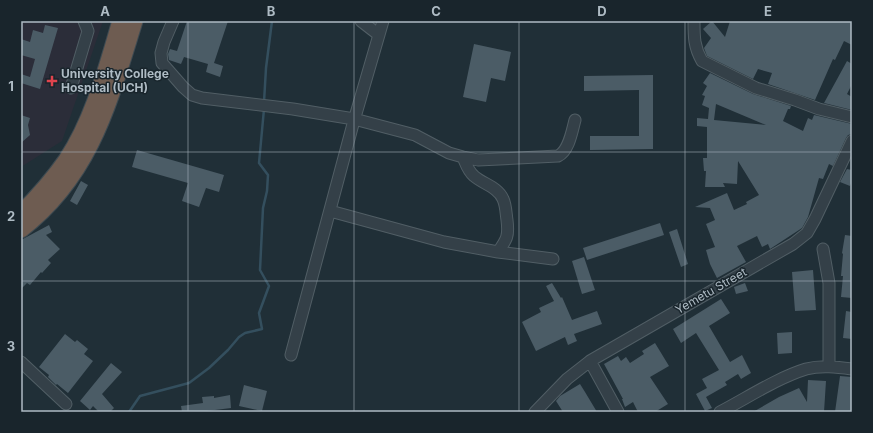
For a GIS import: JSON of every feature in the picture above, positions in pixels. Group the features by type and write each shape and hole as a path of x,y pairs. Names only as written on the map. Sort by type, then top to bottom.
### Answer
{"highway":[{"path":"21,229 47,207 79,165 95,135 108,102 111,74 121,21"},
{"path":"21,214 45,190 68,159 84,130 97,98 111,74 134,21"}],"street":[{"path":"71,88 88,31 84,21"},
{"path":"173,21 161,53 162,63 192,95 202,98 354,119 415,135 449,154 478,160 558,156 565,150 576,120"},
{"path":"361,21 379,35"},
{"path":"291,355 354,119 383,21"},
{"path":"694,21 694,39 702,61 756,88 819,109 852,117"},
{"name":"Yemetu Street","path":"535,412 567,379 590,361 793,244 807,233 815,220 852,141"},
{"path":"463,157 474,177 491,186 500,194 505,202 508,234 506,241 498,252"},
{"path":"330,211 444,242 498,252 553,259"},
{"path":"823,249 829,283 829,366"},
{"path":"590,361 618,412"},
{"path":"21,362 66,404"},
{"path":"720,412 783,378 807,369 829,366 852,369"}],"shaded area":[{"name":"University College Hospital (UCH)","path":"21,21 103,21 62,141 21,167"}],"building":[{"path":"187,21 228,21 214,63 223,66 220,77 206,72 208,64 184,57 181,64 169,60 168,54 170,49 177,51"},
{"path":"712,21 725,37 730,21 852,21 852,45 844,41 835,60 833,59 815,100 768,84 772,73 758,69 753,79 707,56 704,48 711,38 703,29"},
{"path":"45,25 58,28 40,89 21,83 21,74 30,77 35,59 21,55 21,39 30,42 33,30 43,33"},
{"path":"474,44 511,52 505,81 491,78 486,102 463,97"},
{"path":"847,61 852,64 852,84 847,94 852,97 852,110 824,103"},
{"path":"710,73 753,94 791,106 790,109 788,109 783,121 803,131 808,118 812,120 814,115 852,124 852,134 848,135 846,138 833,166 829,164 823,179 819,178 808,217 802,228 770,249 768,244 762,247 757,236 737,246 746,262 717,278 710,264 706,250 715,247 706,224 715,220 710,208 695,207 727,193 734,210 747,204 746,202 759,195 738,161 737,184 723,183 725,187 705,187 706,171 704,171 703,158 707,158 707,127 697,126 697,118 708,119 709,108 702,105 705,96 702,95 707,86 703,83","holes":["716,104 766,125 714,120"]},
{"path":"653,75 653,149 590,150 590,136 639,136 639,90 584,91 584,76"},
{"path":"21,115 30,118 28,125 30,135 21,143"},
{"path":"137,150 224,175 219,192 206,188 199,207 182,201 188,183 132,167"},
{"path":"847,169 852,170 852,180 850,186 840,182"},
{"path":"81,181 88,185 77,205 70,201"},
{"path":"660,223 664,235 587,260 583,248"},
{"path":"49,225 52,232 46,235 60,249 48,260 51,263 42,273 41,272 30,285 27,283 21,289 21,240"},
{"path":"677,229 688,264 681,267 669,232"},
{"path":"845,235 852,236 852,298 841,297 843,276 841,276 842,253"},
{"path":"584,257 595,290 582,294 572,261"},
{"path":"813,270 816,310 795,311 792,272"},
{"path":"552,283 561,298 562,297 572,320 597,311 602,324 574,334 577,341 568,345 565,337 536,351 522,322 541,312 539,308 554,301 546,286"},
{"path":"745,283 748,291 736,294 734,287"},
{"path":"721,299 730,313 709,326 730,362 742,355 751,373 741,379 738,374 725,382 727,385 706,397 712,408 705,411 696,394 707,388 702,379 719,370 696,333 681,343 673,329"},
{"path":"846,311 852,312 852,339 843,338"},
{"path":"792,332 792,353 778,354 777,333"},
{"path":"65,334 75,342 77,340 88,349 84,354 93,361 68,393 57,384 56,385 48,377 49,375 39,367"},
{"path":"655,343 669,366 650,377 668,404 655,412 638,412 633,402 625,407 623,399 604,364 618,356 621,361 626,357 630,363 644,354 642,351"},
{"path":"111,363 122,372 102,394 114,408 110,412 99,412 93,406 90,410 80,401"},
{"path":"840,376 852,377 852,412 835,412"},
{"path":"808,380 826,381 824,412 753,412 779,397 799,388 807,402"},
{"path":"580,384 597,412 563,412 556,401 560,396"},
{"path":"244,385 267,391 262,411 239,406"},
{"path":"230,395 231,408 199,412 182,412 181,406 203,403 202,397 214,396 214,398"}],"waterway":[{"path":"264,102 266,68 272,21"},
{"path":"129,412 140,396 189,383 209,368 239,337 245,333 262,329 259,313 269,286 260,270 263,208 267,191 268,175 259,163 264,109"}],"place":[{"name":"University College Hospital (UCH)","path":"52,81"}]}
